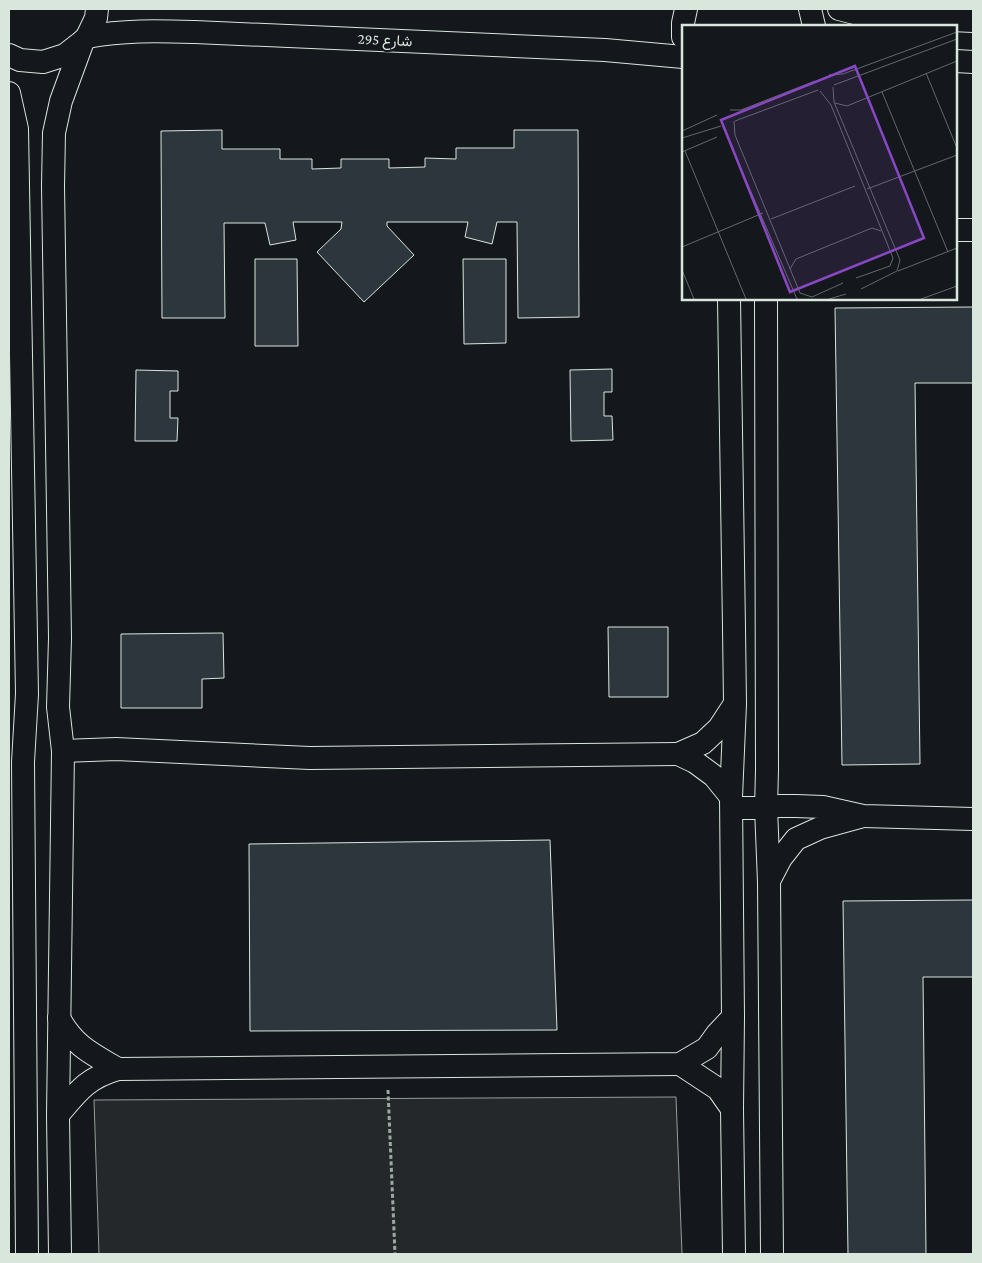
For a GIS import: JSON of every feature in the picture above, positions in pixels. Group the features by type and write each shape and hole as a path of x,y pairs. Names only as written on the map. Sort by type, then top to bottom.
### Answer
{"street":[{"path":"60,1254 58,1115 63,750 58,707 60,638 53,186 54,133 61,101 85,39 96,18 97,9"},
{"path":"683,25 686,9"},
{"path":"810,9 814,25"},
{"path":"839,9 866,16 973,21"},
{"name":"شارع 295","path":"85,39 111,32 152,30 606,50 682,57"},
{"path":"9,55 20,60 43,62 66,55 85,39"},
{"path":"957,61 973,62"},
{"path":"9,93 17,129 18,695 23,762 25,1252"},
{"path":"957,230 973,230"},
{"path":"729,300 734,704 731,802 734,1254"},
{"path":"766,300 766,808 769,882 772,1254"},
{"path":"18,695 58,693"},
{"path":"63,750 116,749 310,758 678,754 703,743 719,728 734,704"},
{"path":"678,754 696,762 714,776 731,802 766,808 779,806 823,807 863,816 973,819"},
{"path":"769,882 781,858 796,839 820,828 863,816"},
{"path":"58,1115 84,1085 94,1078 118,1069 680,1064 707,1048 733,1017"},
{"path":"59,1018 66,1030 83,1048 118,1069"},
{"path":"680,1064 718,1089 732,1109"}],"path":[{"path":"387,1066 395,1254"}],"shaded area":[{"path":"676,1097 682,1254 99,1254 94,1100"}],"building":[{"path":"222,130 222,149 280,149 280,159 312,159 312,169 341,168 341,159 389,159 389,168 425,167 425,158 456,159 456,148 514,148 514,130 578,130 579,317 518,318 517,222 497,222 492,244 465,237 468,222 387,222 387,226 414,255 364,302 317,252 341,229 342,222 293,222 296,240 270,245 265,223 224,223 225,318 162,318 161,131"},
{"path":"255,259 297,259 298,346 255,346"},
{"path":"463,259 506,259 506,343 464,344"},
{"path":"973,307 973,383 915,383 920,764 842,765 835,308"},
{"path":"612,369 612,392 604,392 604,416 612,416 613,440 571,441 570,370"},
{"path":"136,370 178,371 178,391 170,391 170,418 178,418 177,441 135,441"},
{"path":"608,627 668,627 668,697 609,697"},
{"path":"223,633 224,678 202,679 202,708 121,708 121,634"},
{"path":"550,840 557,1030 250,1031 249,844"},
{"path":"973,900 973,977 923,977 926,1254 848,1254 843,901"}]}
